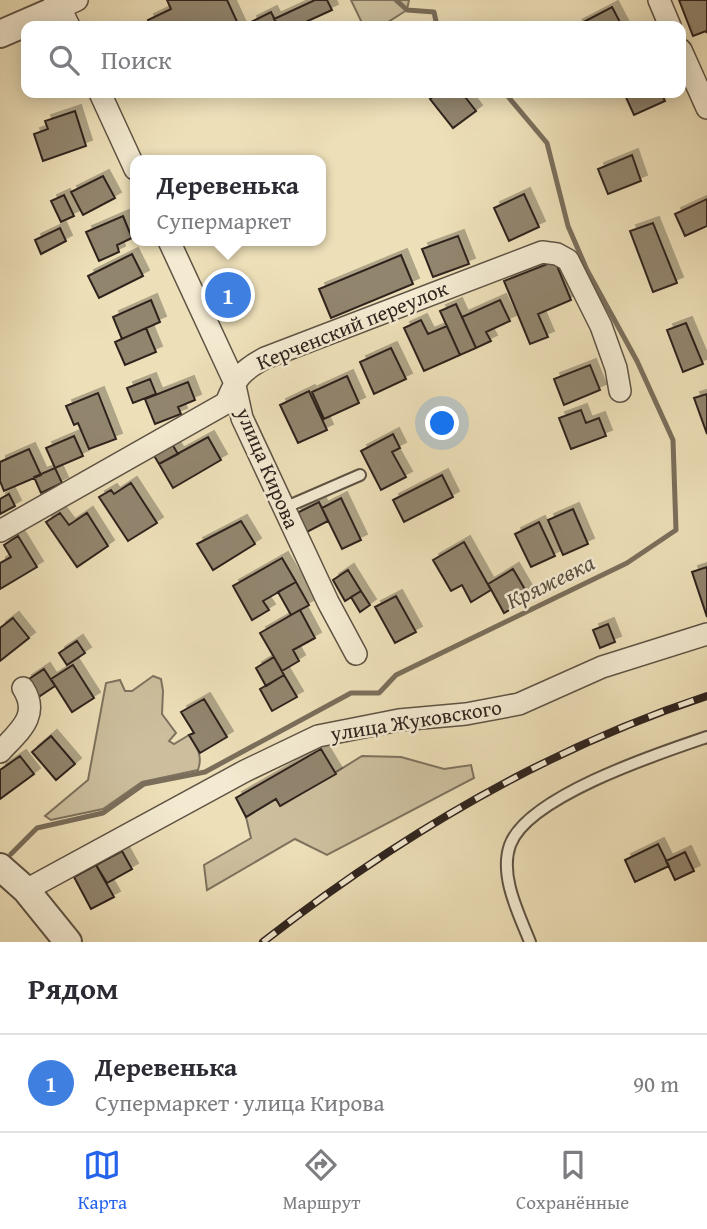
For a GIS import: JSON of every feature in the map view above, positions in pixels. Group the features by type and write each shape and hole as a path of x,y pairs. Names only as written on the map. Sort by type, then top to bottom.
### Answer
{"street":[{"path":"659,0 668,21"},
{"path":"34,21 66,9"},
{"path":"0,34 21,26"},
{"path":"686,60 705,97"},
{"path":"102,98 130,158"},
{"name":"улица Кирова","path":"171,246 234,381 242,418 328,602 356,654"},
{"name":"Керченский переулок","path":"0,531 226,403 234,381 246,368 265,358 542,252 557,254 568,260 601,326 616,368 620,391"},
{"name":"улица Жуковского","path":"26,890 246,771 318,736 399,720 466,714 519,704 602,667 707,634"},
{"path":"0,752 30,715 31,701 23,688"},
{"path":"0,867 26,890 68,942"}],"lane":[{"path":"284,508 360,475"},
{"path":"530,942 507,882 510,845 527,819 574,790 627,764 707,737"}],"shaded area":[{"path":"351,0 409,0 407,10 390,21 361,21"},
{"path":"153,676 161,679 162,714 176,733 169,741 174,744 189,735 197,748 198,770 142,782 103,809 51,820 45,816 88,780 106,683 120,680 125,691 132,691"},
{"path":"362,756 401,757 444,769 471,765 474,778 327,855 295,839 207,890 204,865 251,838 246,817 276,799 281,806"}],"building":[{"path":"167,0 227,0 237,21 148,21 171,9"},
{"path":"315,0 327,0 332,10 308,21 274,19"},
{"path":"679,0 707,0 707,33 706,31 693,36"},
{"path":"612,7 619,21 585,21"},
{"path":"271,12 276,21 253,21"},
{"path":"466,98 476,111 453,128 430,99"},
{"path":"626,98 664,98 665,101 634,115"},
{"path":"75,111 86,146 43,161 34,134 48,129 45,121"},
{"path":"632,155 641,181 608,194 598,169"},
{"path":"103,176 115,198 83,215 71,192"},
{"path":"524,194 539,227 509,241 494,208"},
{"path":"64,195 74,216 61,222 51,201"},
{"path":"707,199 707,226 685,236 675,214"},
{"path":"123,216 130,239 117,245 119,252 99,261 86,232"},
{"path":"653,223 677,283 653,292 630,231"},
{"path":"60,228 66,241 41,254 35,240"},
{"path":"458,236 469,264 433,277 422,249"},
{"path":"132,254 143,276 99,298 88,276"},
{"path":"401,255 413,284 331,318 319,289"},
{"path":"555,261 571,300 538,314 548,337 530,344 504,281"},
{"path":"231,278 243,303 225,312 213,287"},
{"path":"151,300 160,322 122,339 113,317"},
{"path":"500,300 510,321 486,332 491,341 476,348 462,317"},
{"path":"456,304 476,348 460,355 440,311"},
{"path":"421,320 428,334 447,326 460,355 424,371 404,328"},
{"path":"686,323 703,364 683,372 667,330"},
{"path":"146,328 156,352 125,365 115,342"},
{"path":"391,348 406,379 374,394 360,362"},
{"path":"590,365 600,390 564,405 554,379"},
{"path":"347,376 359,403 324,419 312,392"},
{"path":"150,379 156,394 133,403 127,388"},
{"path":"188,382 195,400 178,407 181,414 155,424 145,399"},
{"path":"309,391 327,430 298,443 280,405"},
{"path":"98,393 116,439 89,449 78,423 74,425 66,406"},
{"path":"707,394 707,434 694,398"},
{"path":"581,410 586,423 599,418 606,436 571,449 559,418"},
{"path":"393,434 400,448 392,452 406,477 381,490 361,451"},
{"path":"74,436 83,456 55,468 46,448"},
{"path":"208,437 221,460 173,488 159,464"},
{"path":"172,444 178,454 159,464 153,454"},
{"path":"29,449 41,475 4,491 0,481 0,462"},
{"path":"55,468 62,483 41,493 34,477"},
{"path":"442,475 453,497 404,522 393,500"},
{"path":"131,483 157,523 128,541 99,497 111,490 114,494"},
{"path":"9,494 15,506 0,514 0,499"},
{"path":"341,498 361,540 342,549 322,508"},
{"path":"319,502 328,521 305,533 295,514"},
{"path":"573,509 588,544 563,555 548,520"},
{"path":"60,513 69,525 87,513 108,546 77,567 46,522"},
{"path":"241,521 255,544 213,570 197,544"},
{"path":"539,522 555,556 531,567 515,534"},
{"path":"18,536 37,567 0,589 0,563 11,557 4,545"},
{"path":"464,542 491,590 471,602 462,585 451,591 433,560"},
{"path":"282,558 296,582 263,601 269,610 252,620 233,586"},
{"path":"707,567 707,617 692,572"},
{"path":"513,569 530,598 504,613 488,584"},
{"path":"348,570 361,591 345,601 333,580"},
{"path":"296,582 309,605 291,615 278,592"},
{"path":"361,591 370,605 360,612 351,597"},
{"path":"396,596 416,632 395,643 375,607"},
{"path":"300,610 315,638 293,650 299,661 282,671 260,633"},
{"path":"13,618 29,638 0,661 0,628"},
{"path":"608,624 615,642 600,648 593,630"},
{"path":"77,641 85,653 67,665 59,653"},
{"path":"274,657 284,675 266,686 256,668"},
{"path":"73,665 94,698 72,712 51,679"},
{"path":"44,669 55,686 37,698 26,681"},
{"path":"284,675 297,697 272,711 260,689"},
{"path":"204,699 227,737 200,753 189,735 194,733 181,712"},
{"path":"51,736 75,764 56,780 32,752"},
{"path":"321,749 336,774 280,806 276,799 246,817 236,798"},
{"path":"20,756 34,774 0,799 0,770"},
{"path":"658,844 669,866 635,882 625,860"},
{"path":"122,851 132,869 107,883 96,865"},
{"path":"685,852 694,871 675,880 666,861"},
{"path":"96,865 114,897 91,909 74,877"}],"waterway":[{"name":"Кряжевка","path":"396,0 407,10 434,12 436,21"},
{"name":"Кряжевка","path":"11,854 37,828 103,813 144,784 205,772 351,693 379,693 396,675 627,563 676,530 673,440 637,361 587,270 568,226 547,143 509,98"}],"railway":[{"path":"263,942 366,867 474,800 588,742 707,696"}],"place":[{"name":"Деревенька","path":"228,295"}]}
